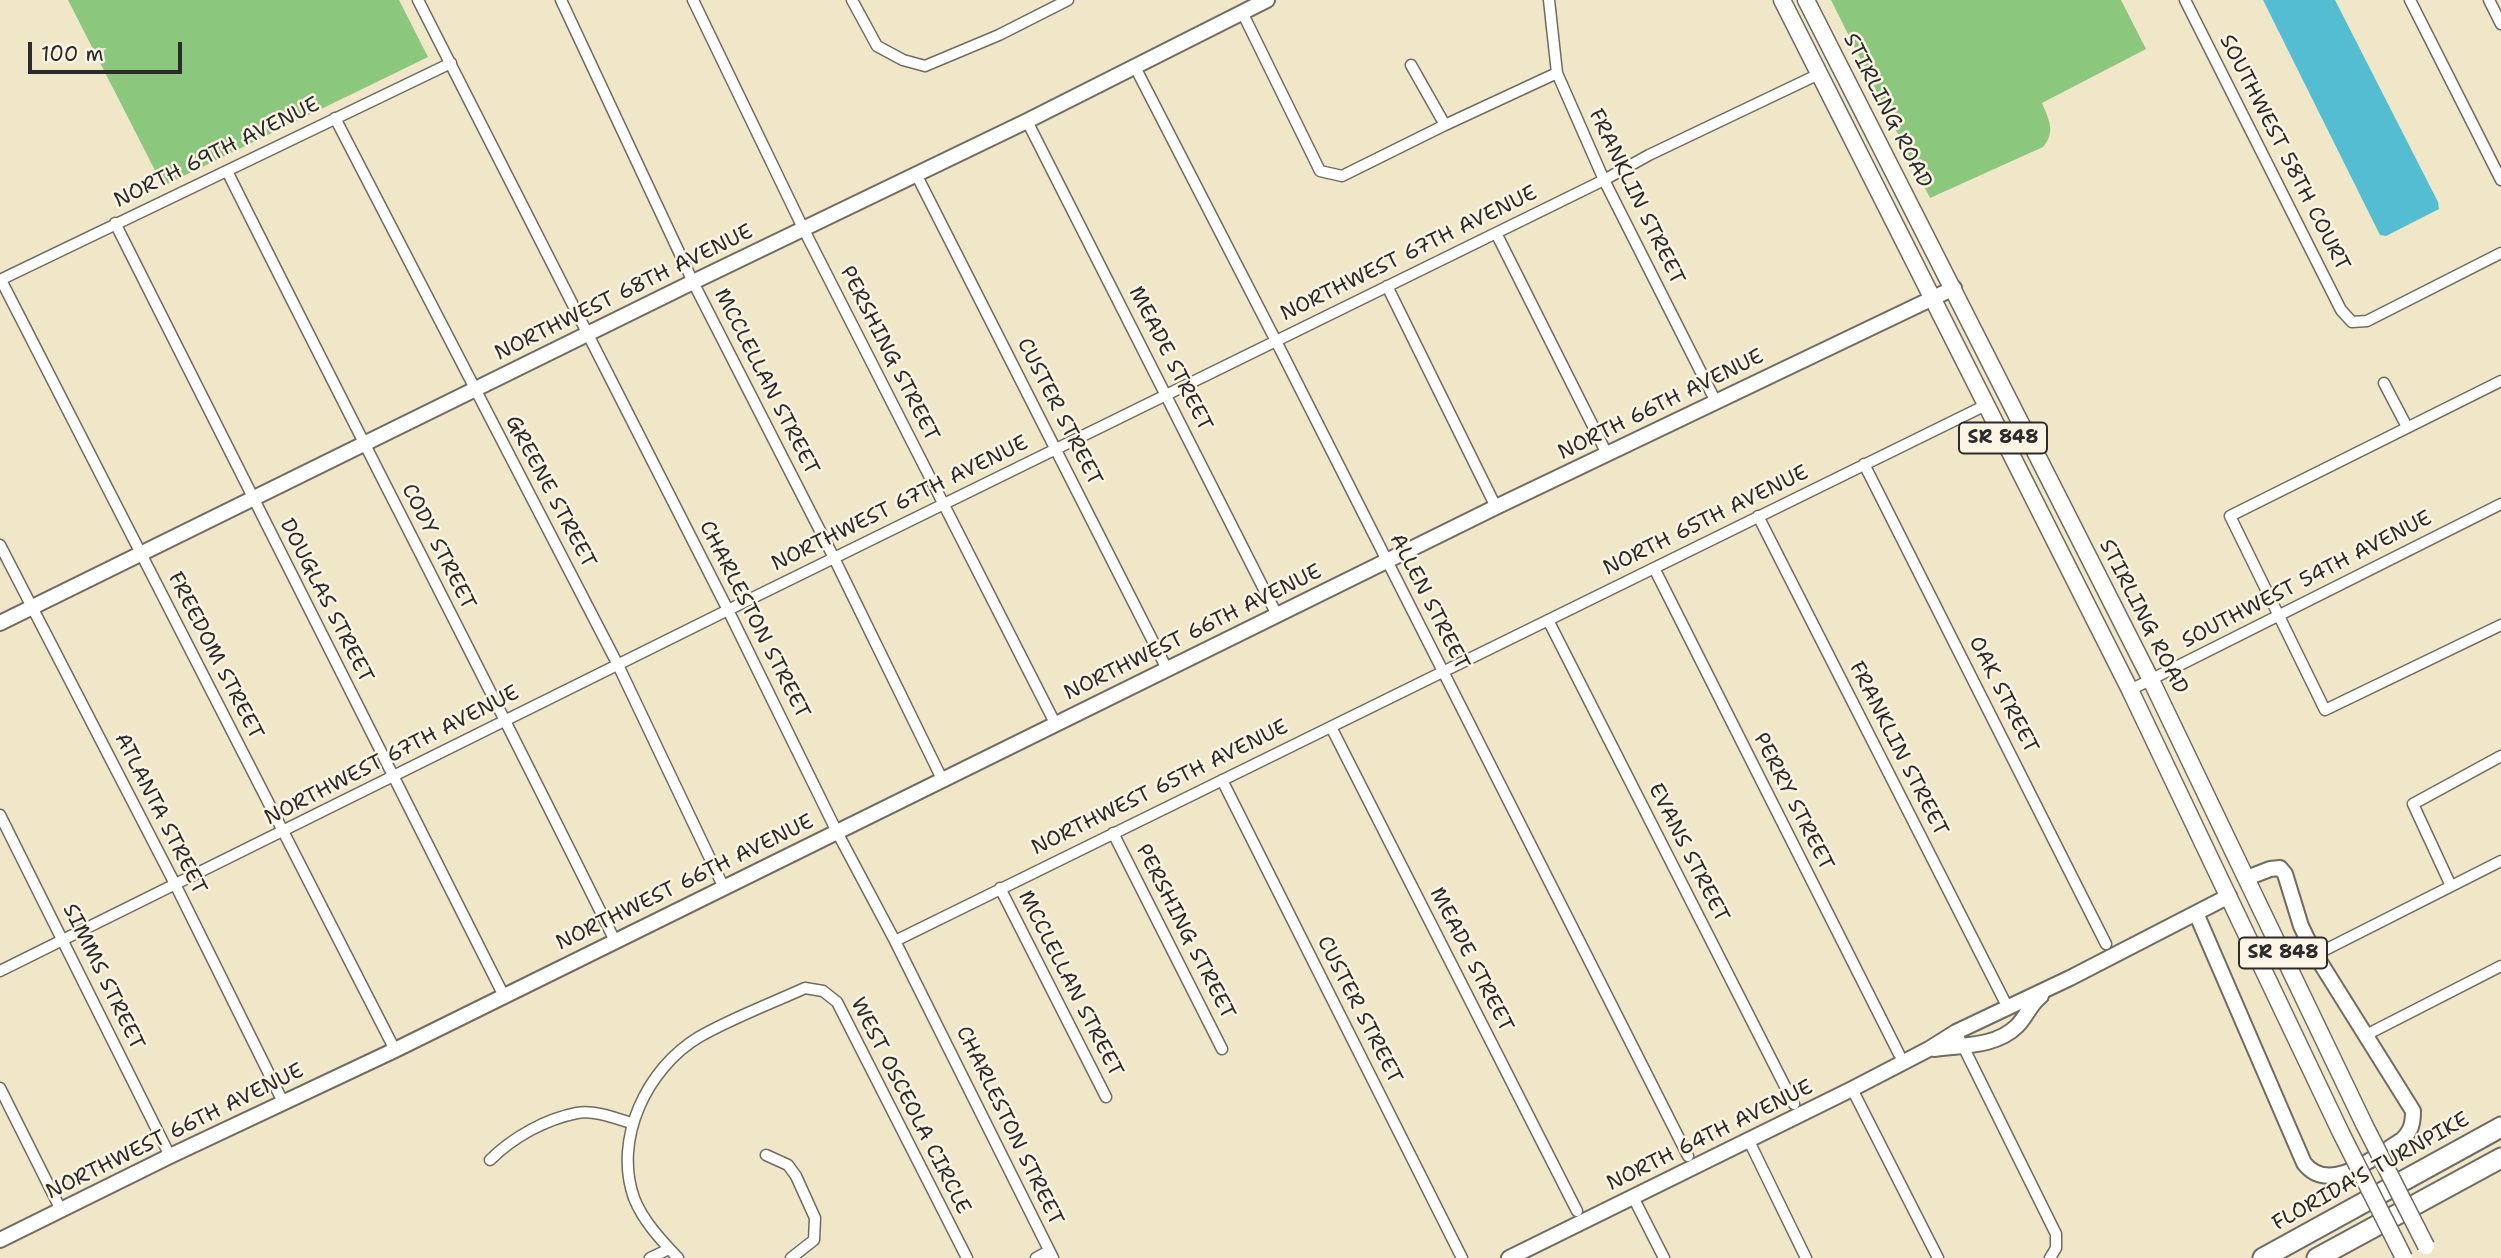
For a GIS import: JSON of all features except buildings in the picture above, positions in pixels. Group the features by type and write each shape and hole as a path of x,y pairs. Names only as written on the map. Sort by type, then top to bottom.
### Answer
{"highway":[{"name":"FLORIDA'S TURNPIKE","path":"2263,1258 2501,1127"},
{"path":"2317,1258 2501,1158"}],"main road":[{"name":"STIRLING ROAD","path":"1782,0 2130,690 2341,1133 2404,1258"},
{"name":"STIRLING ROAD","path":"1806,0 2151,680 2364,1124 2429,1252"},
{"path":"1809,55 1824,63 1860,132 1867,137 1877,138"}],"street":[{"name":"CHARLESTON STREET","path":"418,0 728,610 837,832 895,941 1051,1255"},
{"name":"MCCLELLAN STREET","path":"561,0 693,282 834,558 942,779"},
{"name":"PERSHING STREET","path":"693,0 803,228 1055,723"},
{"path":"852,0 877,46 903,60 925,66 999,35 1068,0"},
{"name":"NORTHWEST 68TH AVENUE","path":"0,623 803,228 1027,121 1267,0"},
{"name":"FRANKLIN STREET","path":"1549,0 1557,73 1604,180 1716,402"},
{"name":"SOUTHWEST 58TH COURT","path":"2185,0 2342,310 2352,322 2367,321 2501,253"},
{"path":"2410,0 2501,180"},
{"path":"2489,0 2501,24"},
{"path":"1242,12 1320,171 1342,176 1557,73"},
{"name":"NORTH 69TH AVENUE","path":"1,280 451,63"},
{"path":"1411,65 1445,125"},
{"name":"ALLEN STREET","path":"1135,67 1688,1156"},
{"name":"NORTHWEST 67TH AVENUE","path":"0,971 1604,180 1649,155 1819,74"},
{"name":"GREENE STREET","path":"335,118 618,665 724,888"},
{"name":"MEADE STREET","path":"1027,121 1277,615"},
{"name":"CODY STREET","path":"227,171 363,444 506,720 615,941"},
{"name":"CUSTER STREET","path":"916,174 1167,669"},
{"name":"DOUGLAS STREET","path":"115,223 503,996"},
{"path":"1496,233 1607,454"},
{"name":"FREEDOM STREET","path":"1,280 395,1050"},
{"path":"1387,286 1496,507"},
{"name":"NORTH 66TH AVENUE","path":"1387,562 1954,288"},
{"path":"2501,381 2230,516 2325,710 2501,625"},
{"path":"2384,383 2407,428"},
{"name":"NORTH 65TH AVENUE","path":"1443,671 1986,405"},
{"name":"OAK STREET","path":"1864,464 2106,944"},
{"name":"SOUTHWEST 54TH AVENUE","path":"2130,690 2501,504"},
{"name":"FRANKLIN STREET","path":"1758,516 2004,1000"},
{"name":"ATLANTA STREET","path":"0,545 175,884 283,1102"},
{"name":"NORTHWEST 66TH AVENUE","path":"0,1240 395,1050 1387,562"},
{"name":"PERRY STREET","path":"1654,568 1899,1054"},
{"name":"EVANS STREET","path":"1548,620 1794,1104"},
{"name":"NORTHWEST 65TH AVENUE","path":"895,941 1443,671"},
{"name":"MEADE STREET","path":"1331,727 1577,1211"},
{"path":"2451,886 2413,804 2501,756"},
{"name":"CUSTER STREET","path":"1222,780 1462,1258"},
{"name":"SIMMS STREET","path":"0,815 170,1156"},
{"name":"PERSHING STREET","path":"1113,833 1222,1049"},
{"path":"2315,955 2501,861"},
{"path":"2196,913 2310,1172 2323,1177 2337,1177 2402,1140 2410,1132 2413,1111 2315,955 2301,926 2285,874 2280,868 2270,869 2247,878"},
{"name":"MCCLELLAN STREET","path":"1000,888 1106,1097"},
{"name":"NORTH 64TH AVENUE","path":"1510,1258 1929,1049 1959,1039 2061,982 2229,896"},
{"path":"2366,1035 2501,966"},
{"name":"NORTH 64TH AVENUE","path":"1959,1039 1978,1045 2004,1035 2017,1026 2033,1002 2061,982"},
{"name":"WEST OSCEOLA CIRCLE","path":"678,1258 644,1220 634,1197 628,1171 632,1123 649,1088 669,1061 698,1038 805,988 823,991 836,1002 967,1258"},
{"path":"1959,1039 2056,1234 2056,1248 2050,1258"},
{"path":"0,1088 61,1210"},
{"path":"1852,1089 1938,1258"},
{"path":"490,1160 507,1143 548,1122 579,1113 608,1116 632,1123"},
{"path":"1748,1139 1806,1258"},
{"path":"766,1155 788,1165 815,1218 814,1240 791,1258"},
{"path":"1633,1197 1664,1258"},
{"path":"650,1258 669,1249"},
{"path":"1036,1258 1051,1255"}],"green space":[{"path":"68,0 399,0 428,57 163,186"},
{"path":"1831,0 2121,0 2146,49 2042,103 2050,131 2043,147 1930,198"}],"water":[{"path":"2263,0 2335,0 2438,202 2439,209 2386,236 2380,235"}]}
